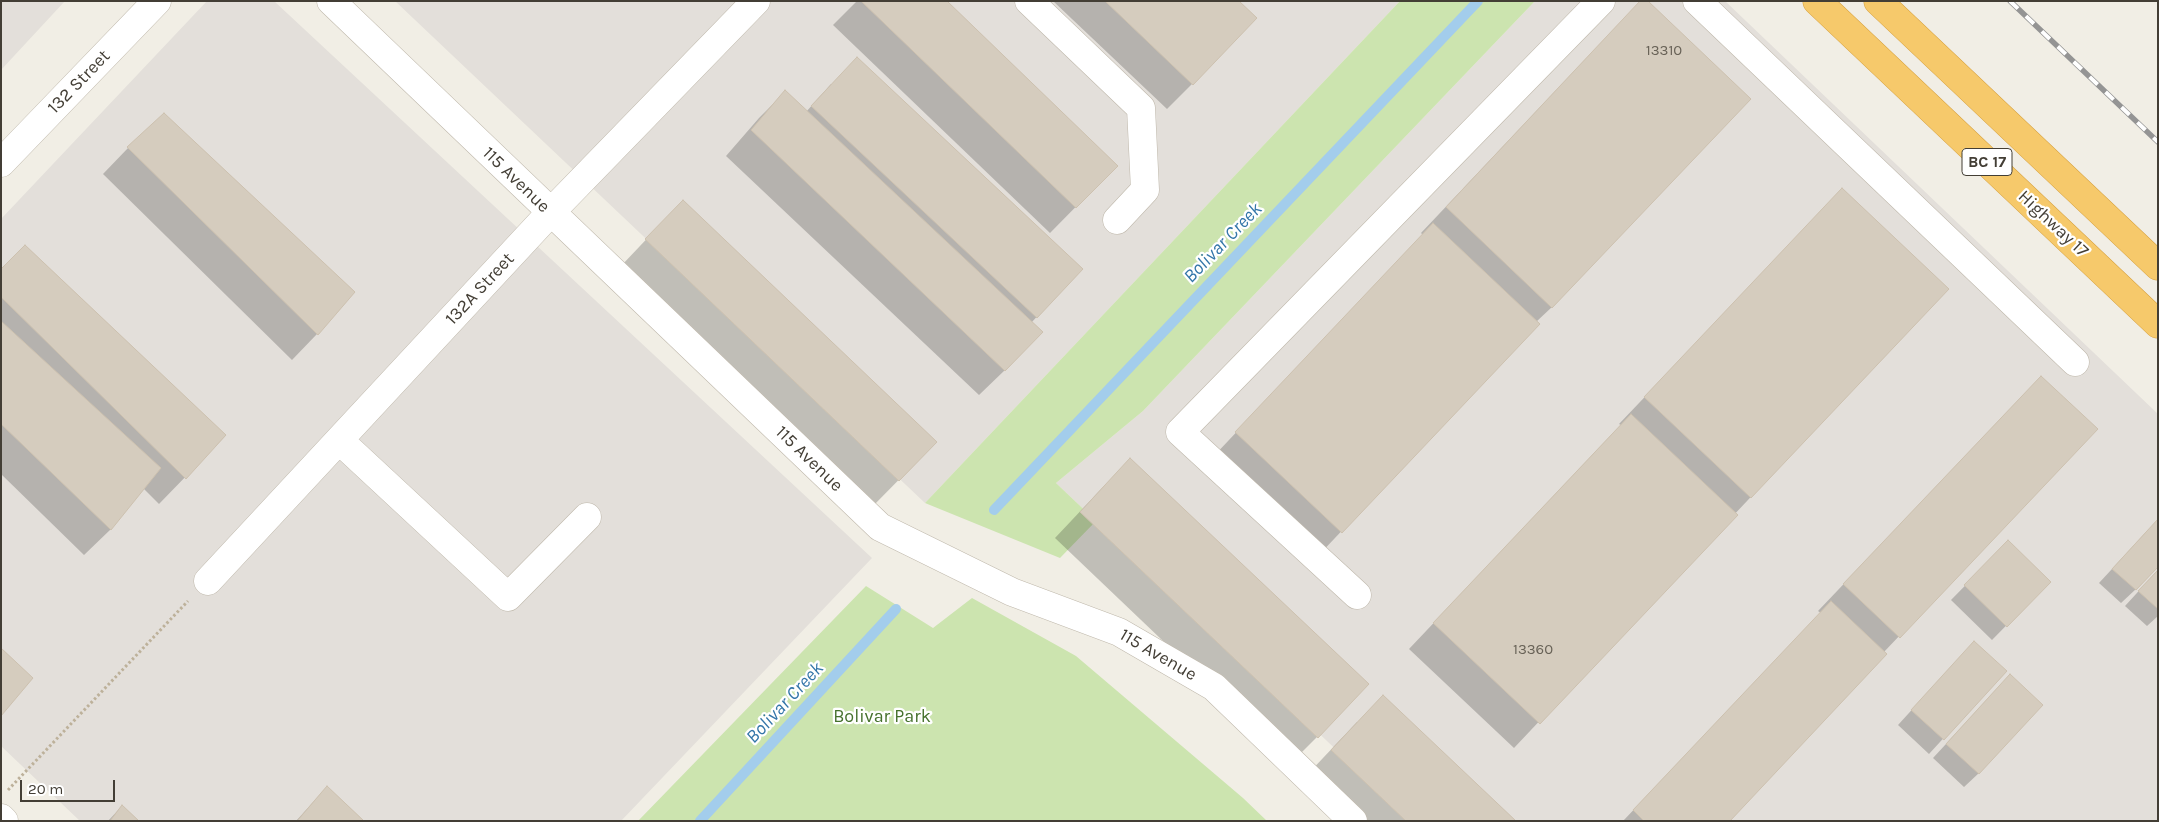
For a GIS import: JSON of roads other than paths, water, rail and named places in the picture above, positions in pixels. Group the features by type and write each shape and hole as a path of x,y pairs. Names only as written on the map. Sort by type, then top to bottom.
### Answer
{"highway":[{"name":"Highway 17","path":"1817,1 2158,324"},
{"name":"BC 17","path":"1878,1 2158,266"}],"street":[{"name":"132 Street","path":"1,163 157,1"},
{"name":"115 Avenue","path":"331,1 550,213 880,527 1012,592 1119,632 1214,687 1353,821"},
{"name":"132A Street","path":"208,581 550,213 756,1"},
{"path":"1029,1 1141,108 1145,190 1117,220"},
{"path":"1357,596 1180,432 1601,1"},
{"path":"1697,1 2074,362"},
{"path":"340,440 508,597 587,517"}],"waterway":[{"name":"Bolivar Creek","path":"994,510 1478,1"},
{"name":"Bolivar Creek","path":"700,821 896,609"}],"railway":[{"path":"2010,1 2158,142"}],"park label":[{"name":"Bolivar Park","path":"882,717"}]}
